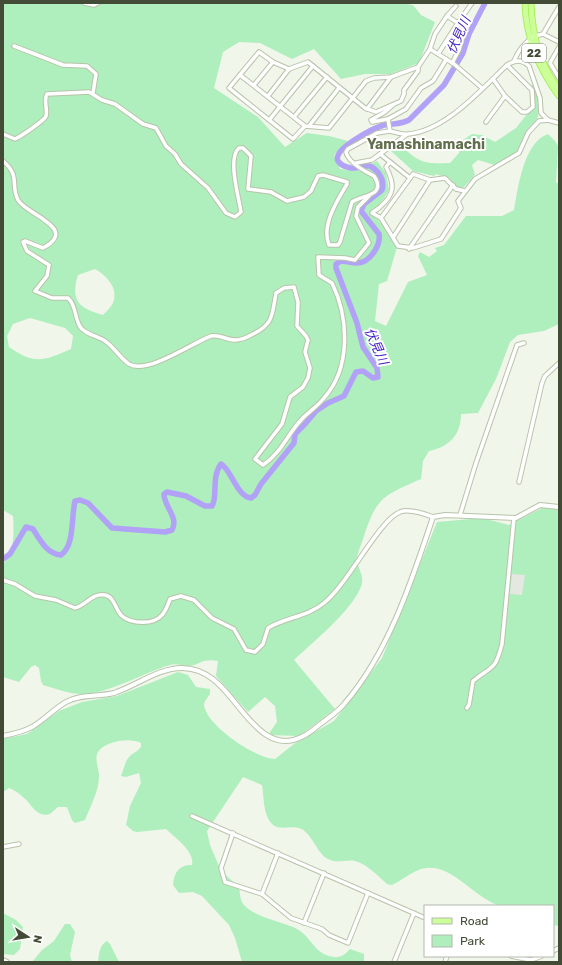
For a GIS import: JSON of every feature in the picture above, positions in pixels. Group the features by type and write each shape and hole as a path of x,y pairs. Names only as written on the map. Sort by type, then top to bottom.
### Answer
{"main road":[{"name":"22","path":"525,3 532,37 541,57 559,89"},
{"name":"22","path":"531,3 534,55 547,80 559,96"}],"street":[{"path":"84,3 94,5 98,3"},
{"path":"438,54 472,3"},
{"path":"240,75 280,107 307,126 329,128 366,81 374,78 391,77 418,66 430,50 435,34 456,6"},
{"path":"543,34 559,8"},
{"path":"447,16 465,27 459,50 453,63"},
{"path":"514,61 518,52 532,37 543,34 559,42"},
{"path":"14,46 63,65 87,66 96,74 93,93"},
{"path":"559,47 550,63 559,78"},
{"path":"430,50 453,63 482,88"},
{"path":"289,69 273,62 259,52 229,88 270,119 293,139 307,126 339,88"},
{"path":"394,104 385,112 371,120 372,122 388,120 406,109 421,88 433,81 446,60"},
{"path":"357,164 372,160 406,135 427,130 449,118 507,65 514,61 520,60 529,66 540,98 541,113 548,120"},
{"path":"254,85 273,62"},
{"path":"268,96 289,69 308,62 352,98 367,109 376,112 401,101 404,90 418,71 418,66"},
{"path":"493,79 505,96 522,112 527,112 533,107 532,90 507,65"},
{"path":"270,119 313,66"},
{"path":"294,117 327,77"},
{"path":"367,109 391,77"},
{"path":"3,134 15,139 44,120 46,112 45,97 47,94 81,91 93,93 102,100 115,104 143,124 156,128 166,146 175,154 181,164 208,188 226,213 231,216 239,215 241,212 235,184 234,162 235,152 239,148 244,148 251,156 248,189 271,192 287,201 304,197 311,191 318,176 323,175 346,182 347,184 336,202 327,229 329,245 335,246 340,242 352,202 375,193 378,184 374,176 361,169 347,157 346,152 348,149 377,132 390,130 406,135"},
{"path":"486,122 505,96"},
{"path":"388,120 390,130"},
{"path":"390,162 386,167 391,176 393,188 386,201 372,213 381,218 394,236 398,246 409,249 441,239 461,208 458,201 465,191 475,179 519,153 533,125 539,121 548,120 559,123"},
{"path":"380,154 410,178"},
{"path":"3,161 13,174 19,202 29,211 47,221 53,227 55,232 51,243 43,248 25,241 23,242 27,251 49,265 47,276 35,291 52,298 68,298 75,307 80,327 88,333 105,341 132,366 140,367 156,363 211,336 216,335 236,340 251,335 263,329 270,321 276,294 284,288 294,287 298,302 297,326 308,340 305,352 310,368 306,382 290,397 282,424 269,442 256,455 255,459 263,465 274,457 287,442 300,421 324,398 333,386 340,369 344,346 342,315 332,283 319,275 318,257 355,260 368,246 369,243 356,216 358,207 368,196"},
{"path":"381,218 413,174 430,180 445,178 456,189 465,191"},
{"path":"394,236 430,180"},
{"path":"409,249 453,185"},
{"path":"460,516 476,463 517,345 524,343"},
{"path":"519,482 542,384 545,376 559,363"},
{"path":"3,580 15,584 35,596 56,600 75,608 82,606 94,595 107,595 112,599 122,616 134,622 156,620 161,617 165,611 170,599 181,596 189,597 212,618 234,629 246,650 255,652 263,644 268,628 280,622 308,614 326,602 342,585 382,528 395,514 406,510 424,513 433,517 439,515 514,518 520,517 540,505 559,507"},
{"path":"3,736 31,728 68,701 114,692 159,673 180,668 198,670 213,678 256,726 269,737 288,741 306,736 345,703 371,667 396,618 416,569 433,517"},
{"path":"467,708 473,681 490,670 498,660 502,644 514,518"},
{"path":"192,816 424,918"},
{"path":"233,833 221,868 225,882 262,894 291,918 322,929 329,935 348,943 368,893"},
{"path":"4,845 19,844"},
{"path":"262,894 278,853"},
{"path":"304,923 324,873"},
{"path":"394,962 414,913"},
{"path":"513,957 523,961 539,957"},
{"path":"3,960 7,962"}],"green space":[{"path":"3,3 400,3 413,5 421,15 435,22 419,63 391,74 365,74 341,79 314,49 292,59 260,43 239,42 223,52 214,88 258,117 285,147 307,133 329,136 348,141 334,155 340,169 359,171 377,161 386,173 389,190 379,206 370,212 383,225 397,247 387,281 379,284 375,321 386,326 408,282 427,275 418,256 420,252 429,257 437,251 435,248 444,245 466,216 502,216 514,210 520,178 528,155 533,146 548,134 555,141 558,146 556,182 559,185 559,324 544,331 518,335 510,342 496,379 478,413 461,414 459,428 452,439 448,443 429,451 423,461 421,479 397,490 382,500 377,506 368,525 358,555 357,560 362,577 360,589 348,608 340,617 294,660 335,709 299,736 268,735 277,722 275,706 265,697 248,712 216,676 218,661 208,660 188,666 174,664 170,665 118,686 86,694 70,693 43,685 39,668 35,665 31,667 19,682 3,677 3,564 12,548 14,529 13,516 3,510","holes":["95,269 107,278 113,287 114,292 113,303 103,315 82,306 76,297 75,291 78,275","30,318 65,328 73,336 71,349 46,358 33,359 26,357 9,347 7,336 13,324"]},
{"path":"532,85 534,85 539,99 539,111 537,120 529,128 518,153 498,166 478,160 472,165 475,175 463,188 456,188 450,179 436,174 434,176 413,171 391,151 400,145 412,156 422,161 450,163 459,153 460,142 472,134 482,135 495,142 516,128 535,104"},
{"path":"544,507 559,510 559,926 554,925 554,905 498,905 478,894 448,873 438,869 427,868 416,871 392,885 387,884 364,865 355,861 334,861 328,859 320,852 308,834 304,831 296,827 280,828 272,824 265,809 262,785 243,777 207,831 210,845 221,871 239,887 240,897 244,905 255,913 297,929 324,954 338,957 350,949 364,954 364,962 242,962 235,938 229,925 202,896 193,892 179,893 173,885 178,870 184,866 192,865 190,855 184,845 166,829 137,832 133,831 126,825 130,806 141,783 139,773 126,777 121,776 127,759 141,747 141,743 131,740 118,741 106,745 98,752 96,757 99,782 85,820 75,823 72,820 67,807 58,807 50,814 41,814 15,791 9,788 3,792 3,739 27,734 59,711 82,702 117,696 178,672 188,675 196,687 210,689 210,694 204,704 206,712 221,730 244,747 266,757 275,759 294,744 334,721 382,658 437,522 482,518 509,525"},
{"path":"3,913 16,920 23,927 20,949 14,955 3,954"},
{"path":"65,924 70,924 75,932 70,955 72,962 32,962 42,950 54,941"},
{"path":"107,941 119,962 98,962 102,945"}],"shaded area":[{"path":"512,574 525,575 522,595 510,594"}],"waterway":[{"name":"伏見川","path":"3,559 10,554 26,527 33,529 41,542 48,549 61,555 69,545 71,538 75,501 80,500 88,503 112,528 165,532 172,530 174,525 173,516 166,503 164,494 167,492 186,496 205,506 212,506 215,497 216,475 221,464 228,471 242,493 251,498 255,495 261,484 294,443 295,434 316,411 328,403 344,396 356,372 363,371 373,378 378,377 377,368 363,347 357,323 336,268 336,264 341,261 355,263 362,262 374,253 378,243 379,234 361,211 364,204 382,190 383,183 379,173 370,166 354,168 345,167 339,163 338,156 347,145 372,130 384,125 406,122 409,120 444,85 463,53 469,34 485,3"}],"district":[{"name":"Yamashinamachi","path":"426,144"}]}
